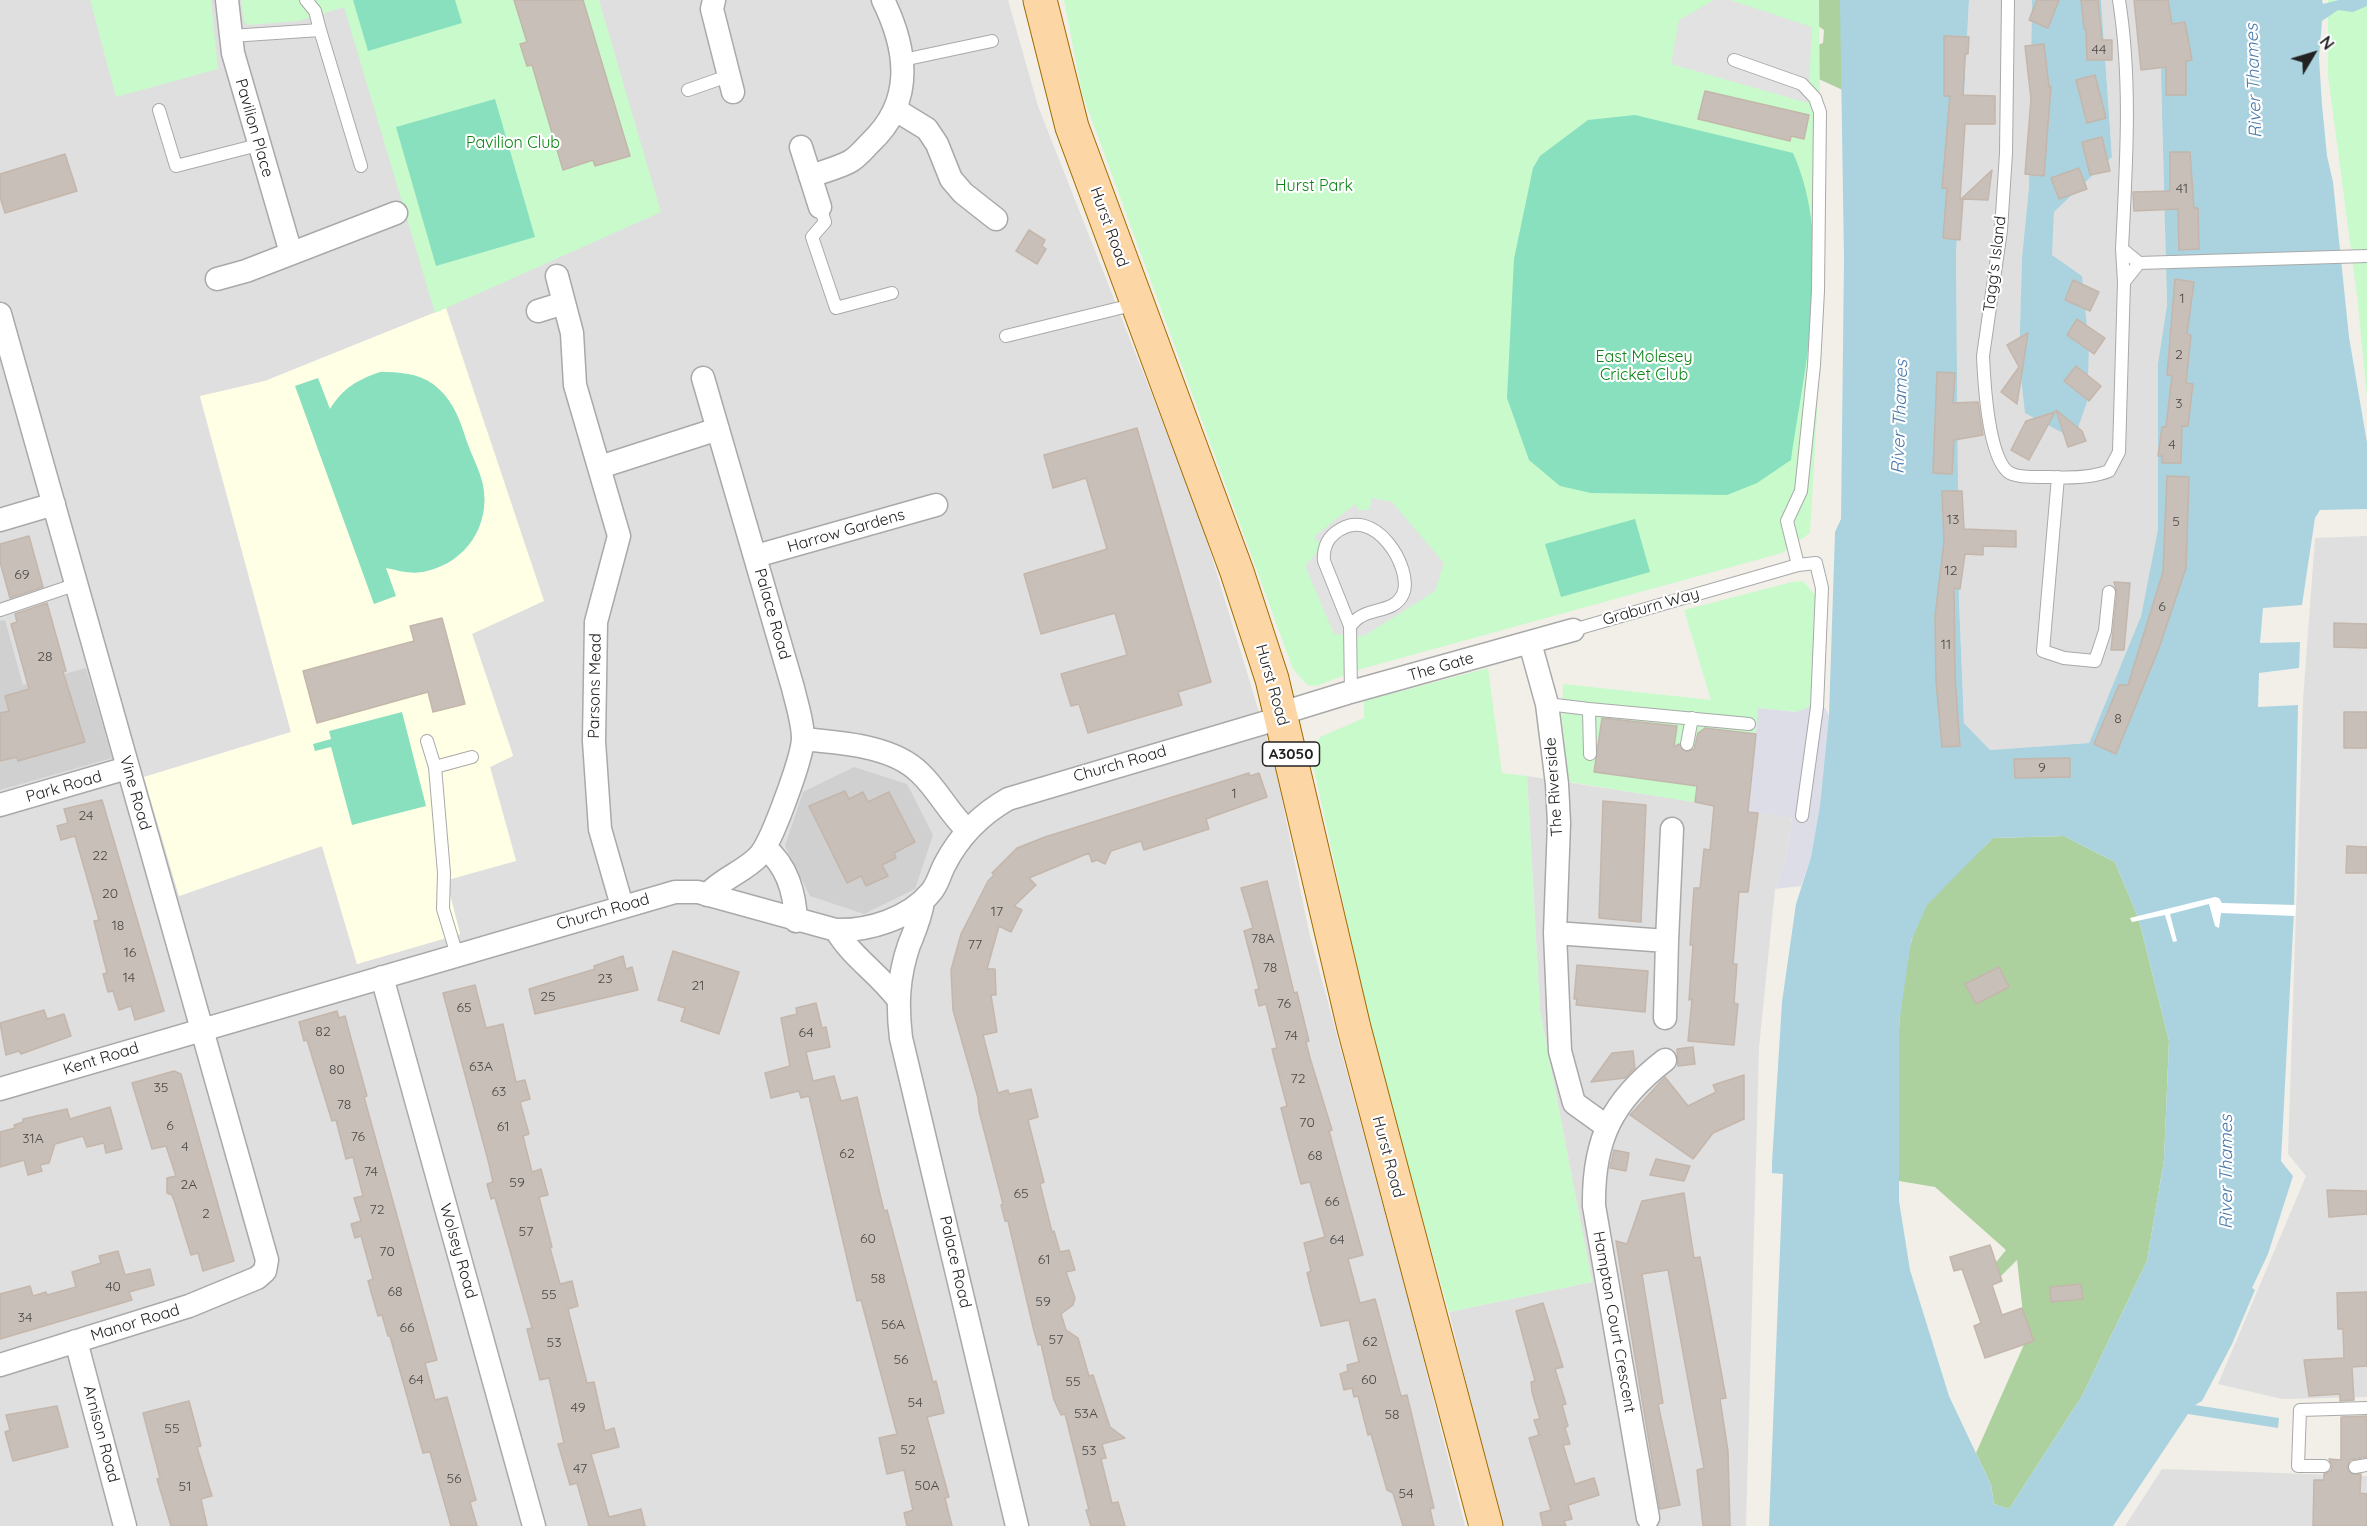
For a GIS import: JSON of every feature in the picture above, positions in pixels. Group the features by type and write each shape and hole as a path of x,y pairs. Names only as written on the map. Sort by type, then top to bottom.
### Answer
{"main road":[{"name":"Hurst Road","path":"1040,0 1072,128 1237,572 1282,715 1349,1008 1486,1526"}],"street":[{"name":"Pavilion Place","path":"227,0 231,36 258,145 291,253"},
{"path":"714,0 712,9 730,84"},
{"path":"810,176 851,161 879,135 896,110 901,90 903,60 897,30 883,0"},
{"path":"896,110 927,129 937,144 951,179 963,193 996,219"},
{"path":"801,147 820,207"},
{"path":"217,279 396,213"},
{"name":"Parsons Mead","path":"557,276 572,333 575,385 619,536 596,622 594,741 600,829 622,906"},
{"path":"538,311 564,303"},
{"name":"Vine Road","path":"0,314 267,1260 265,1271"},
{"name":"Palace Road","path":"703,378 801,717 803,739 785,799 765,848 750,864 719,882 707,895"},
{"path":"600,467 718,429"},
{"path":"0,520 54,504"},
{"name":"Harrow Gardens","path":"756,556 936,505"},
{"name":"Graburn Way","path":"1487,654 1573,630"},
{"name":"The Riverside","path":"1530,643 1547,704 1559,823 1554,933 1560,1051 1574,1103 1606,1126"},
{"name":"The Gate","path":"1351,692 1487,654"},
{"path":"1282,715 1351,692"},
{"name":"Church Road","path":"201,1029 622,906 688,890 836,930 854,931 873,927 923,901 932,891 944,865 967,830 986,812 1008,799 1282,715"},
{"path":"803,739 858,746 912,766 927,780 950,813 967,830"},
{"name":"Park Road","path":"0,805 128,768"},
{"path":"1665,1018 1672,829"},
{"path":"765,848 776,859 794,891 796,921"},
{"name":"Palace Road","path":"923,901 921,915 901,972 897,998 901,1038 1017,1526"},
{"path":"836,930 842,942 874,971 897,998"},
{"path":"1554,933 1667,941"},
{"name":"Wolsey Road","path":"382,976 534,1526"},
{"name":"Kent Road","path":"0,1089 201,1029"},
{"name":"Hampton Court Crescent","path":"1648,1518 1594,1206 1598,1154 1606,1126 1630,1091 1665,1060"},
{"name":"Manor Road","path":"0,1365 189,1306 240,1286 265,1271"},
{"name":"Arnison Road","path":"76,1341 126,1526"}],"lane":[{"path":"306,0 315,11 361,166"},
{"name":"Tagg's Island","path":"2008,0 2002,208 1983,356 1984,374 1991,432 2003,467 2011,474 2058,477 2102,474 2109,471 2117,459 2124,282 2122,249 2127,114 2125,37 2119,0"},
{"path":"231,36 320,30"},
{"path":"903,60 992,41"},
{"path":"1734,60 1802,84 1815,98 1820,112 1818,291 1814,365 1800,491 1787,521 1798,565"},
{"path":"688,90 730,84"},
{"path":"159,110 176,166 258,145"},
{"path":"820,207 825,222 812,237 836,308 892,293"},
{"path":"2122,249 2139,263 2367,256"},
{"path":"2124,282 2139,263"},
{"path":"1006,336 1138,304"},
{"path":"2058,477 2043,651 2064,658 2095,661 2105,632 2109,592"},
{"path":"1350,626 1360,616 1391,607 1403,596 1406,581 1394,553 1375,528 1358,522 1343,526 1331,536 1323,552 1324,561 1350,626 1351,692"},
{"name":"Graburn Way","path":"1573,630 1798,565 1816,563 1822,588 1817,707 1802,816"},
{"path":"0,610 77,584"},
{"path":"1547,704 1749,724"},
{"path":"1589,709 1590,754"},
{"path":"1687,744 1692,718"},
{"path":"427,741 435,767 444,873 443,909 457,955"},
{"path":"435,767 472,757"},
{"path":"2324,1466 2298,1466 2300,1410 2367,1408"}],"shaded area":[{"path":"0,0 1008,0 1038,106 1198,512 1274,761 1309,932 1412,1314 1465,1526 0,1526","holes":["446,308 472,634 513,755 490,767 516,860 451,879 449,891 460,934 357,964 322,846 179,896 144,777 291,732 200,397 265,381"]},
{"path":"1714,0 1730,0 1812,27 1808,103 1671,64 1679,20"},
{"path":"1969,0 2032,0 2029,187 2022,257 2019,360 2082,276 2051,255 2054,212 2112,157 2101,0 2159,0 2167,305 2158,363 2158,529 2141,616 2089,743 1990,750 1964,723 1959,600 1956,255"},
{"path":"446,308 544,601 472,634 513,756 490,767 516,861 451,879 449,891 460,934 357,964 322,846 179,896 144,777 291,732 200,396 265,381"},
{"path":"1372,498 1392,502 1444,563 1435,591 1364,636 1334,634 1305,566 1322,546 1314,537 1355,504 1359,510 1369,510"},
{"path":"2367,536 2367,1397 2282,1399 2218,1384 2306,1176 2288,1154 2303,700 2315,538"},
{"path":"5,620 23,685 86,668 112,758 0,790 0,621"},
{"path":"1812,706 1825,708 1829,715 1820,805 1811,857 1801,886 1775,889 1785,862 1792,818 1749,811 1758,708 1796,712"},
{"path":"854,767 907,784 933,835 915,889 864,914 810,896 785,846 803,792"},
{"path":"1527,776 1792,817 1785,862 1775,889 1759,1048 1746,1526 1501,1526 1449,1312 1592,1282 1540,1011"},
{"path":"2162,1469 2367,1476 2367,1526 2125,1526"}],"green space":[{"path":"90,0 211,0 218,69 116,97"},
{"name":"Pavilion Club","path":"241,0 599,0 661,212 435,313 344,7 299,21 248,25 244,22"},
{"path":"353,0 455,0 462,23 368,51"},
{"path":"1064,0 1819,0 1822,329 1810,533 1782,553 1361,669 1316,686 1307,685 1293,669 1082,93"},
{"path":"1750,0 1857,0 1847,92 1801,71 1795,53 1823,43 1824,30 1809,20"},
{"path":"2328,0 2367,0 2367,397 2357,296 2328,75"},
{"path":"495,99 535,237 436,266 396,127"},
{"name":"East Molesey Cricket Club","path":"1635,115 1793,153 1805,188 1812,226 1813,305 1791,460 1757,483 1727,495 1591,493 1560,486 1529,460 1507,398 1514,259 1533,168 1540,156 1588,120"},
{"path":"380,372 421,377 446,396 458,418 478,469 483,485 484,500 479,527 473,540 464,550 441,566 427,571 412,573 386,568 396,596 374,604 295,386 318,378 330,409 340,395 351,386"},
{"path":"1635,519 1650,572 1561,597 1545,544"},
{"path":"1803,581 1817,597 1812,706 1797,712 1758,708 1749,811 1569,782 1562,719 1563,684 1711,700 1684,610"},
{"path":"1488,668 1502,773 1527,776 1540,1011 1592,1282 1449,1312 1376,1053 1310,751 1320,737 1364,718 1364,701"},
{"path":"402,712 426,806 352,825 331,747 315,751 313,744 331,739 329,731"},
{"path":"2064,836 2115,862 2139,920 2169,1041 2164,1160 2147,1261 2082,1396 2009,1509 1994,1504 1991,1485 1976,1453 2026,1340 2017,1260 1997,1280 1993,1266 2006,1250 1935,1187 1899,1181 1898,1078 1901,1000 1906,964 1914,932 1926,906 1948,881 1993,838"}],"water":[{"name":"River Thames","path":"1840,0 1969,0 1956,255 1959,600 1964,723 1990,750 2089,743 2141,616 2158,529 2158,363 2167,305 2159,0 2322,0 2323,4 2339,0 2367,0 2367,6 2353,12 2338,10 2322,21 2319,58 2327,156 2333,182 2349,337 2367,443 2367,509 2320,510 2315,518 2302,605 2263,608 2260,643 2300,642 2299,668 2259,673 2258,707 2298,705 2294,911 2281,1161 2293,1176 2268,1254 2252,1288 2255,1290 2232,1344 2202,1401 2195,1405 2279,1418 2278,1428 2188,1414 2113,1526 1769,1526 1783,1174 1772,1173 1772,1162 1782,1002 1796,904 1811,857 1820,805 1829,715 1835,532 1841,519 1844,260","holes":["2064,836 2115,862 2139,920 2169,1041 2164,1160 2147,1261 2082,1396 2009,1509 1994,1504 1991,1485 1949,1396 1910,1270 1899,1201 1899,1024 1911,941 1927,905 1993,838"]},
{"path":"2032,0 2101,0 2112,157 2054,212 2052,255 2082,276 2089,348 2087,402 2074,439 2025,413 2019,360 2022,257 2029,187"}],"pier":[{"path":"2215,897 2219,898 2222,903 2296,905 2295,916 2221,913 2219,928 2215,926 2209,904 2170,914 2177,941 2173,942 2165,915 2132,922 2130,918"}],"building":[{"path":"514,0 583,0 630,156 595,166 593,160 563,170 532,65 527,66 520,44 527,42"},
{"path":"2037,0 2059,0 2048,28 2029,20"},
{"path":"2081,0 2098,0 2102,40 2112,40 2112,60 2087,60 2086,29 2084,29"},
{"path":"2134,0 2168,0 2172,24 2185,22 2192,60 2186,61 2186,95 2166,95 2166,67 2141,70"},
{"path":"1944,36 1969,37 1968,54 1965,54 1963,95 1995,96 1995,124 1965,124 1960,200 1992,170 1988,200 1963,199 1960,240 1943,238 1947,188 1942,188 1950,96 1944,96"},
{"path":"2044,44 2049,87 2051,86 2044,176 2025,174 2031,99 2025,46"},
{"path":"2095,75 2106,118 2087,123 2076,80"},
{"path":"1705,91 1809,115 1804,139 1791,136 1790,141 1698,119"},
{"path":"2102,137 2110,171 2090,175 2082,142"},
{"path":"2170,152 2190,152 2194,208 2198,208 2199,249 2179,250 2178,209 2134,211 2133,192 2170,191"},
{"path":"65,154 77,191 5,213 0,197 0,174"},
{"path":"2079,168 2087,189 2059,199 2051,178"},
{"path":"1029,230 1045,240 1042,246 1046,249 1037,264 1016,251"},
{"path":"2175,279 2194,282 2187,334 2191,335 2186,383 2193,384 2188,426 2182,426 2181,463 2162,463 2162,456 2158,456 2162,427 2166,427 2172,376 2167,375"},
{"path":"2073,280 2099,292 2090,311 2065,300"},
{"path":"2077,319 2105,338 2094,354 2067,335"},
{"path":"2028,333 2017,404 2001,392 2019,367 2007,345"},
{"path":"2076,366 2101,386 2089,401 2064,381"},
{"path":"1937,372 1955,373 1953,403 1978,402 1983,435 1954,440 1952,474 1933,473"},
{"path":"2056,410 2082,431 2086,441 2068,447"},
{"path":"2055,412 2029,460 2011,450 2026,421"},
{"path":"1137,428 1211,682 1178,692 1182,705 1088,733 1079,704 1071,706 1061,674 1127,655 1115,613 1041,634 1024,574 1107,549 1086,478 1053,488 1044,455"},
{"path":"2167,476 2189,477 2186,568 2159,648 2116,754 2094,744 2119,685 2128,685 2163,572"},
{"path":"1942,491 1962,491 1964,529 2016,531 2016,547 1983,546 1983,555 1965,554 1960,589 1954,588 1955,677 1960,746 1942,747 1936,681 1935,616 1944,542"},
{"path":"29,536 43,587 10,598 0,562 0,544"},
{"path":"2114,582 2130,583 2124,650 2111,650 2117,593"},
{"path":"47,603 66,671 63,672 85,742 18,761 17,757 0,761 0,713 9,711 5,696 29,689 11,624 17,622 15,614"},
{"path":"442,618 465,704 433,712 428,692 317,723 303,671 414,641 410,626"},
{"path":"2334,623 2367,624 2367,648 2334,647"},
{"path":"2344,712 2367,712 2367,748 2344,748"},
{"path":"1602,718 1677,726 1674,747 1679,744 1686,752 1694,749 1698,733 1705,728 1756,734 1748,812 1758,813 1748,892 1739,892 1733,964 1737,964 1734,1003 1738,1004 1734,1045 1688,1041 1692,999 1689,1000 1694,888 1700,888 1704,849 1710,850 1714,806 1695,802 1697,786 1594,772"},
{"path":"2070,758 2070,777 2015,778 2014,759"},
{"path":"1249,773 1250,776 1259,773 1267,797 1206,819 1209,829 1144,850 1141,841 1111,851 1105,864 1097,860 1092,862 1089,853 1029,878 1036,885 1014,906 1022,910 1011,932 999,926 987,969 995,969 996,995 991,995 997,1032 983,1035 998,1093 1008,1090 1009,1094 1031,1089 1038,1117 1028,1120 1044,1182 1040,1184 1052,1232 1054,1231 1060,1252 1069,1250 1075,1270 1066,1272 1075,1298 1073,1305 1061,1314 1066,1330 1078,1338 1089,1376 1093,1375 1110,1427 1125,1438 1102,1444 1106,1458 1101,1459 1112,1503 1118,1502 1125,1526 1091,1526 1065,1414 1061,1415 1054,1400 1041,1344 1038,1345 1034,1331 1008,1221 1005,1221 1001,1205 1003,1204 979,1111 978,1098 953,1010 951,970 961,934 988,881 994,875 992,873 1017,848 1045,837"},
{"path":"845,791 849,799 863,792 868,802 889,792 915,842 894,853 896,858 882,865 888,876 866,886 861,876 847,883 809,806"},
{"path":"102,800 164,1011 135,1020 131,1006 119,1010 113,991 108,992 103,974 107,973 94,921 99,920 75,836 61,840 57,826 68,823 64,809"},
{"path":"1603,801 1646,805 1641,922 1599,918"},
{"path":"2347,846 2367,847 2367,873 2346,873"},
{"path":"1267,881 1294,993 1297,992 1309,1041 1306,1042 1310,1058 1332,1130 1329,1131 1363,1255 1348,1259 1360,1303 1375,1299 1401,1396 1407,1395 1434,1508 1430,1509 1434,1526 1403,1526 1393,1493 1387,1490 1371,1434 1368,1435 1358,1396 1354,1397 1352,1388 1344,1390 1340,1374 1348,1371 1347,1365 1359,1362 1349,1320 1321,1326 1312,1293 1307,1273 1311,1271 1304,1243 1325,1237 1310,1182 1301,1184 1289,1139 1281,1108 1287,1106 1272,1049 1277,1048 1266,1004 1259,1006 1255,990 1259,989 1244,931 1253,928 1241,888"},
{"path":"673,951 739,972 719,1034 681,1021 685,1008 658,1000"},
{"path":"623,956 626,969 632,967 638,990 535,1014 529,989 595,969 594,966"},
{"path":"1577,965 1648,971 1645,1012 1576,1005 1577,999 1574,999"},
{"path":"1999,967 2009,987 1976,1004 1965,984"},
{"path":"475,985 486,1028 503,1024 516,1082 525,1080 530,1099 520,1102 529,1134 523,1136 532,1172 541,1169 548,1195 539,1197 552,1247 550,1248 560,1284 572,1281 578,1306 568,1309 587,1383 594,1382 605,1431 614,1428 619,1447 591,1454 609,1517 641,1509 645,1526 589,1526 577,1483 570,1485 558,1444 564,1443 549,1378 540,1380 527,1329 532,1328 495,1198 491,1199 487,1184 493,1182 489,1164 443,993"},
{"path":"816,1003 822,1028 826,1027 830,1047 806,1052 813,1081 834,1076 841,1101 857,1097 884,1211 887,1210 933,1382 936,1381 944,1413 927,1417 949,1497 945,1498 952,1526 907,1526 904,1513 913,1510 904,1470 887,1474 879,1438 897,1434 861,1300 857,1301 809,1096 801,1098 799,1091 771,1098 765,1073 790,1066 781,1018 797,1014 796,1008"},
{"path":"44,1010 47,1019 64,1014 71,1036 21,1054 19,1051 6,1055 0,1023"},
{"path":"337,1011 339,1018 345,1016 367,1096 364,1097 437,1360 425,1363 435,1400 447,1397 476,1500 470,1502 477,1526 451,1526 430,1452 423,1453 390,1336 388,1336 382,1315 378,1316 368,1281 373,1279 361,1236 355,1238 351,1224 361,1221 354,1198 363,1196 353,1157 346,1159 336,1120 332,1121 307,1040 304,1041 299,1022"},
{"path":"1693,1047 1695,1064 1678,1066 1677,1049"},
{"path":"1633,1051 1635,1068 1625,1078 1591,1082 1612,1053"},
{"path":"174,1071 181,1074 234,1261 203,1271 198,1253 191,1255 172,1195 167,1193 167,1178 176,1176 166,1146 152,1149 132,1083"},
{"path":"1744,1075 1744,1119 1713,1133 1693,1159 1630,1115 1665,1077 1688,1106 1716,1092 1713,1085"},
{"path":"110,1107 122,1149 106,1153 104,1143 87,1147 83,1136 55,1144 49,1163 40,1165 42,1171 28,1175 24,1160 0,1167 0,1132 15,1128 14,1125 23,1122 23,1119 67,1109 70,1119"},
{"path":"1614,1150 1629,1153 1626,1171 1610,1168"},
{"path":"1656,1159 1690,1166 1684,1181 1650,1175"},
{"path":"2327,1190 2367,1191 2367,1214 2329,1217"},
{"path":"1684,1193 1694,1258 1700,1257 1726,1398 1720,1399 1728,1451 1730,1526 1703,1526 1697,1470 1704,1468 1668,1270 1642,1274 1663,1403 1658,1404 1680,1505 1660,1509 1616,1241 1627,1244 1642,1201"},
{"path":"1990,1245 2002,1281 1992,1285 2002,1315 2022,1308 2034,1341 1985,1358 1974,1326 1981,1323 1962,1269 1954,1271 1950,1257"},
{"path":"118,1251 125,1275 150,1269 154,1285 129,1292 132,1300 0,1339 0,1294 30,1286 33,1296 46,1292 47,1295 76,1287 72,1272 101,1263 99,1256"},
{"path":"2081,1284 2083,1299 2051,1302 2050,1287"},
{"path":"2367,1292 2367,1366 2352,1367 2354,1400 2340,1401 2340,1394 2309,1396 2304,1360 2344,1358 2343,1329 2338,1329 2337,1293"},
{"path":"1543,1303 1563,1367 1555,1369 1566,1404 1562,1405 1570,1444 1563,1445 1575,1484 1594,1478 1599,1495 1568,1505 1572,1519 1564,1521 1566,1526 1543,1526 1540,1513 1551,1510 1529,1438 1539,1435 1534,1420 1540,1419 1532,1392 1531,1382 1535,1381 1516,1311"},
{"path":"189,1401 201,1446 197,1447 212,1496 201,1499 207,1526 171,1526 157,1479 160,1478 143,1413"},
{"path":"57,1406 68,1447 13,1461 5,1432 10,1430 6,1415"},
{"path":"2367,1416 2367,1457 2350,1460 2347,1468 2352,1474 2361,1474 2360,1493 2367,1494 2367,1526 2313,1526 2314,1480 2324,1480 2324,1474 2331,1471 2332,1465 2329,1459 2341,1460 2341,1417"}],"park label":[{"name":"Hurst Park","path":"1314,186"}]}
